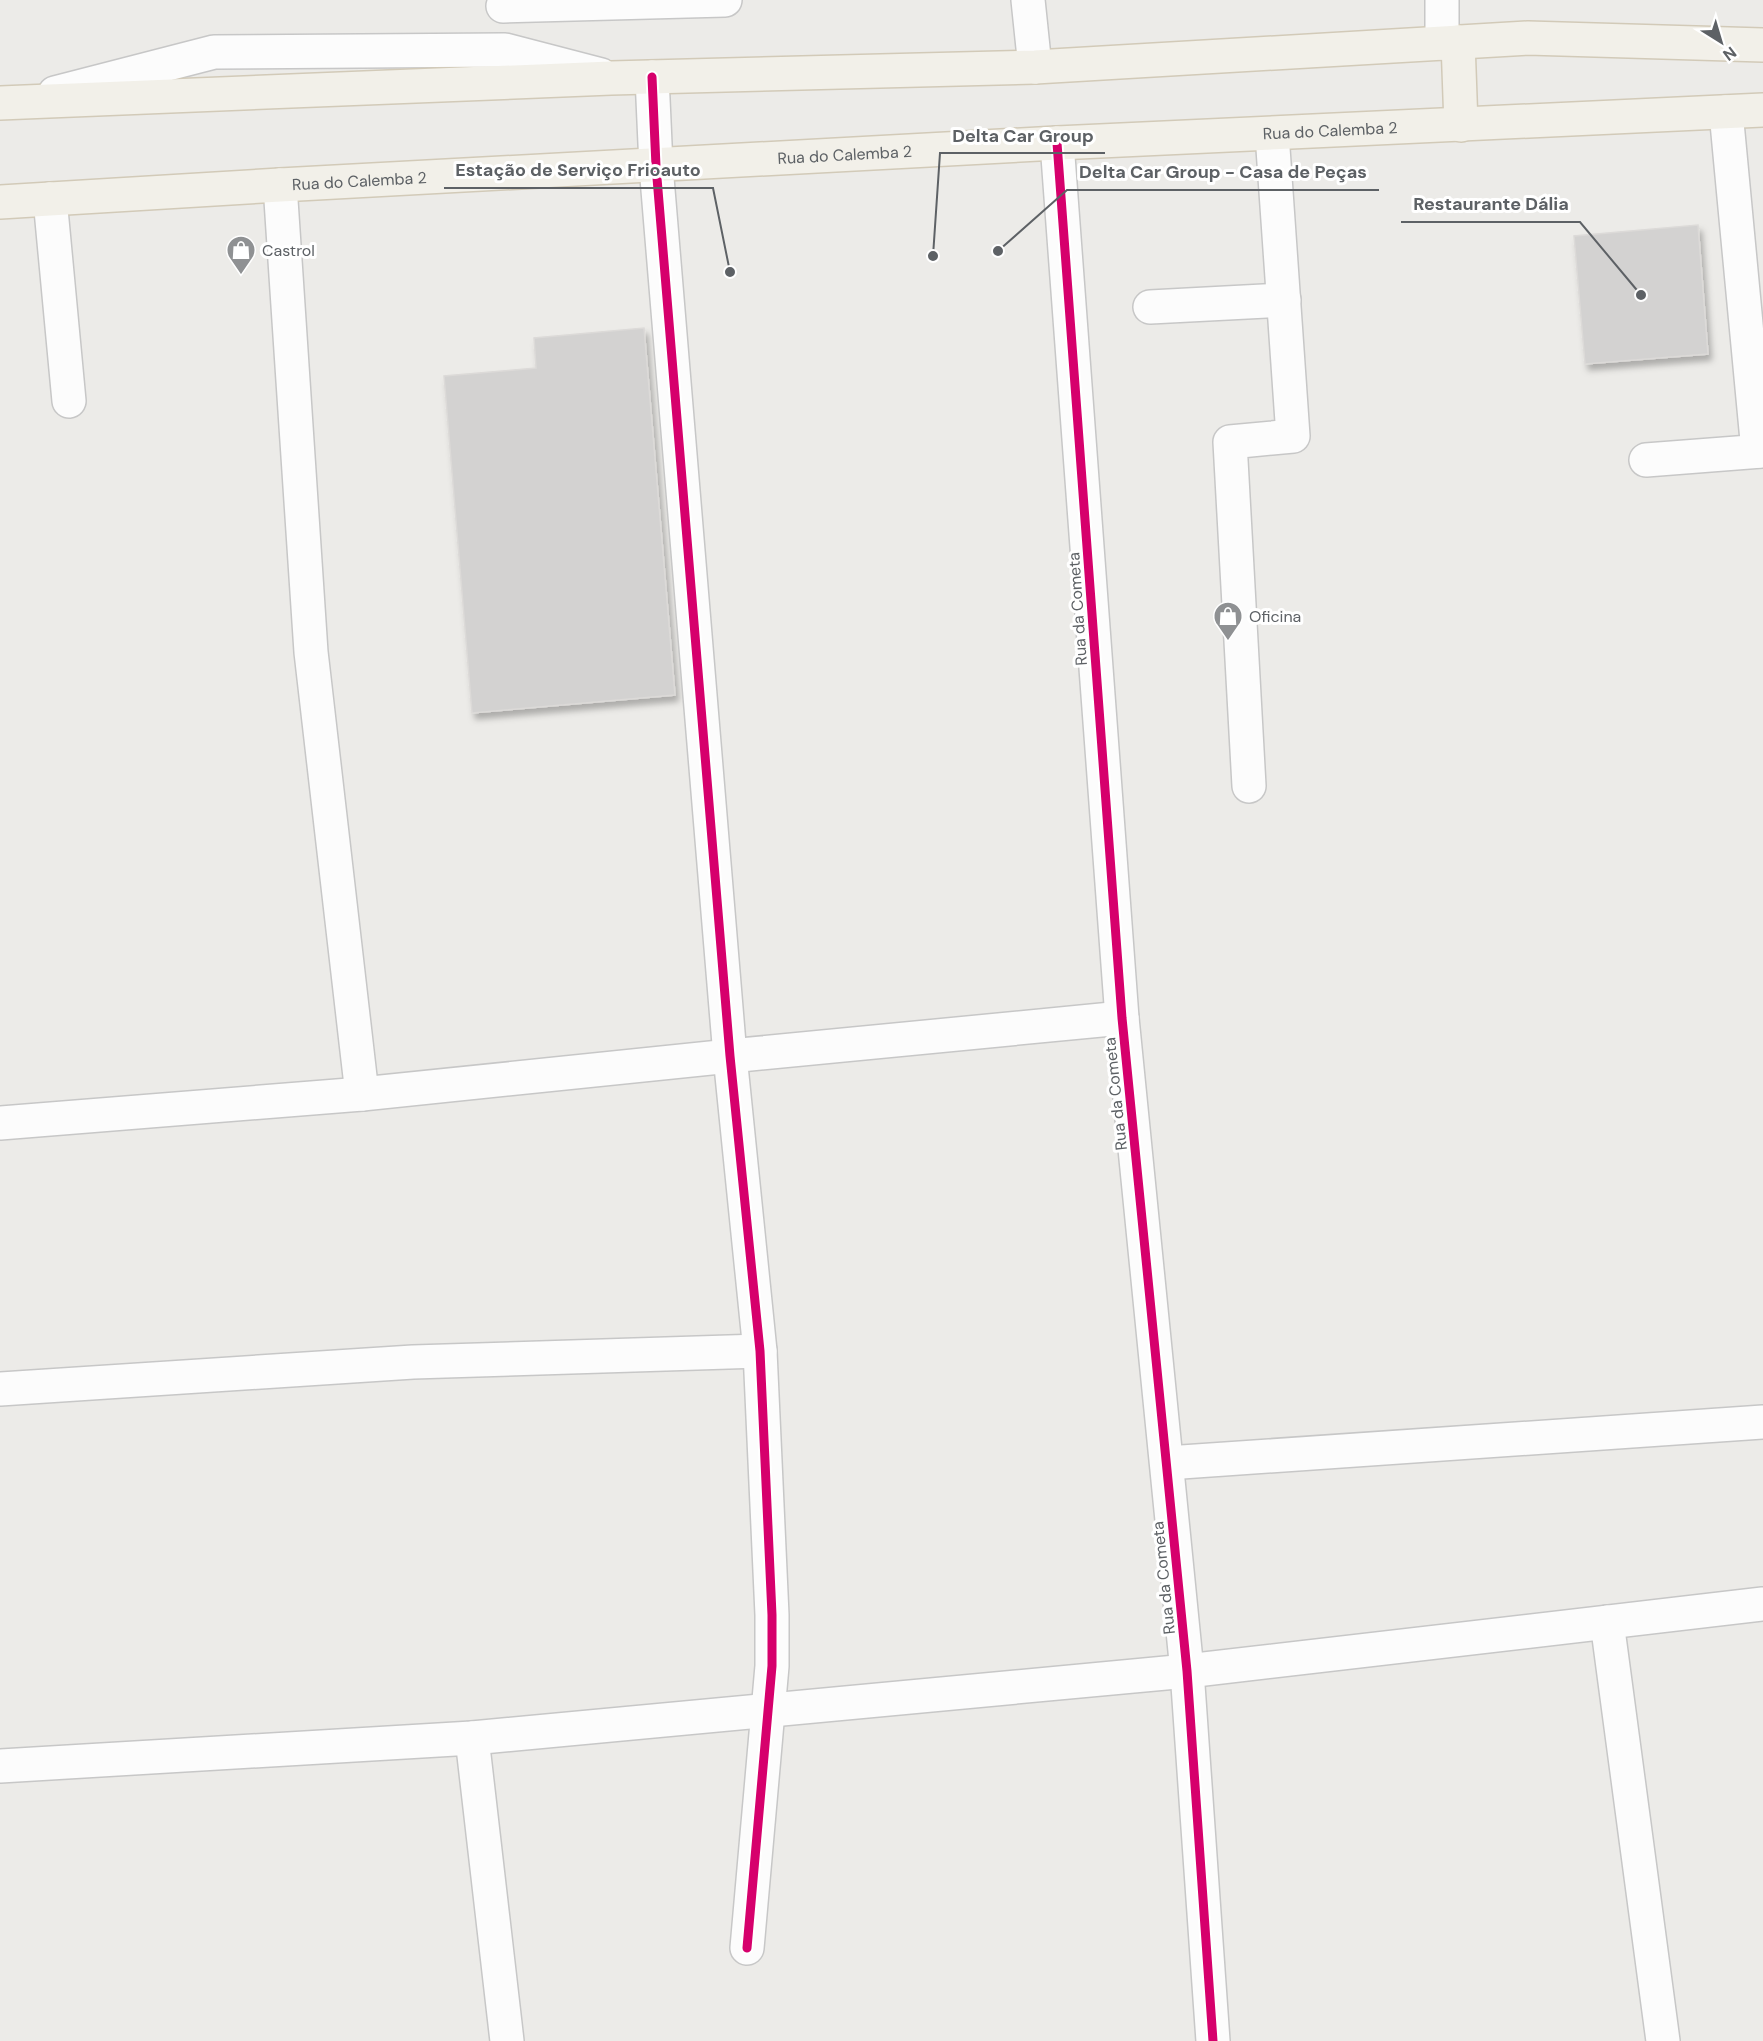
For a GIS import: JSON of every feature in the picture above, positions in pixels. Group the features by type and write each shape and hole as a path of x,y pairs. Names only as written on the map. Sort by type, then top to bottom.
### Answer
{"main road":[{"path":"11,102 611,78 1035,67 1528,38 1763,45"},
{"path":"1450,42 1461,125"},
{"name":"Rua do Calemba 2","path":"0,202 1057,144 1763,110"}],"street":[{"path":"505,50 503,3 725,0"},
{"path":"1028,0 1035,67"},
{"path":"1442,0 1450,42"},
{"path":"11,102 214,52 505,50 611,78"},
{"path":"652,77 656,166 730,1056 760,1351 772,1615 772,1666 747,1948"},
{"path":"1646,460 1760,451 1726,112"},
{"path":"1249,786 1230,442 1293,436 1272,134"},
{"name":"Rua da Cometa","path":"1057,144 1122,1018 1187,1671 1213,2041"},
{"path":"280,185 310,652 362,1095"},
{"path":"50,199 69,401"},
{"path":"1150,307 1284,300"},
{"path":"0,1123 362,1095 1122,1018"},
{"path":"0,1389 413,1362 760,1351"},
{"path":"1167,1462 1763,1422"},
{"path":"0,1766 472,1738 768,1711 1187,1671 1763,1604"},
{"path":"1607,1622 1663,2041"},
{"path":"472,1738 507,2041"}],"building":[{"path":"1698,225 1708,354 1585,364 1574,236"},
{"path":"644,328 675,695 472,713 444,376 536,368 534,338"}],"cycle path":[{"path":"652,77 656,166 730,1056 760,1351 772,1615 772,1666 747,1948"},
{"path":"1057,143 1122,1018 1187,1671 1213,2041"}],"place":[{"name":"Delta Car Group - Casa de Peças","path":"998,251"},
{"name":"Delta Car Group","path":"933,256"},
{"name":"Estação de Serviço Frioauto","path":"730,272"},
{"name":"Castrol","path":"241,276"},
{"name":"Restaurante Dália","path":"1641,295"},
{"name":"Oficina","path":"1228,642"}]}
